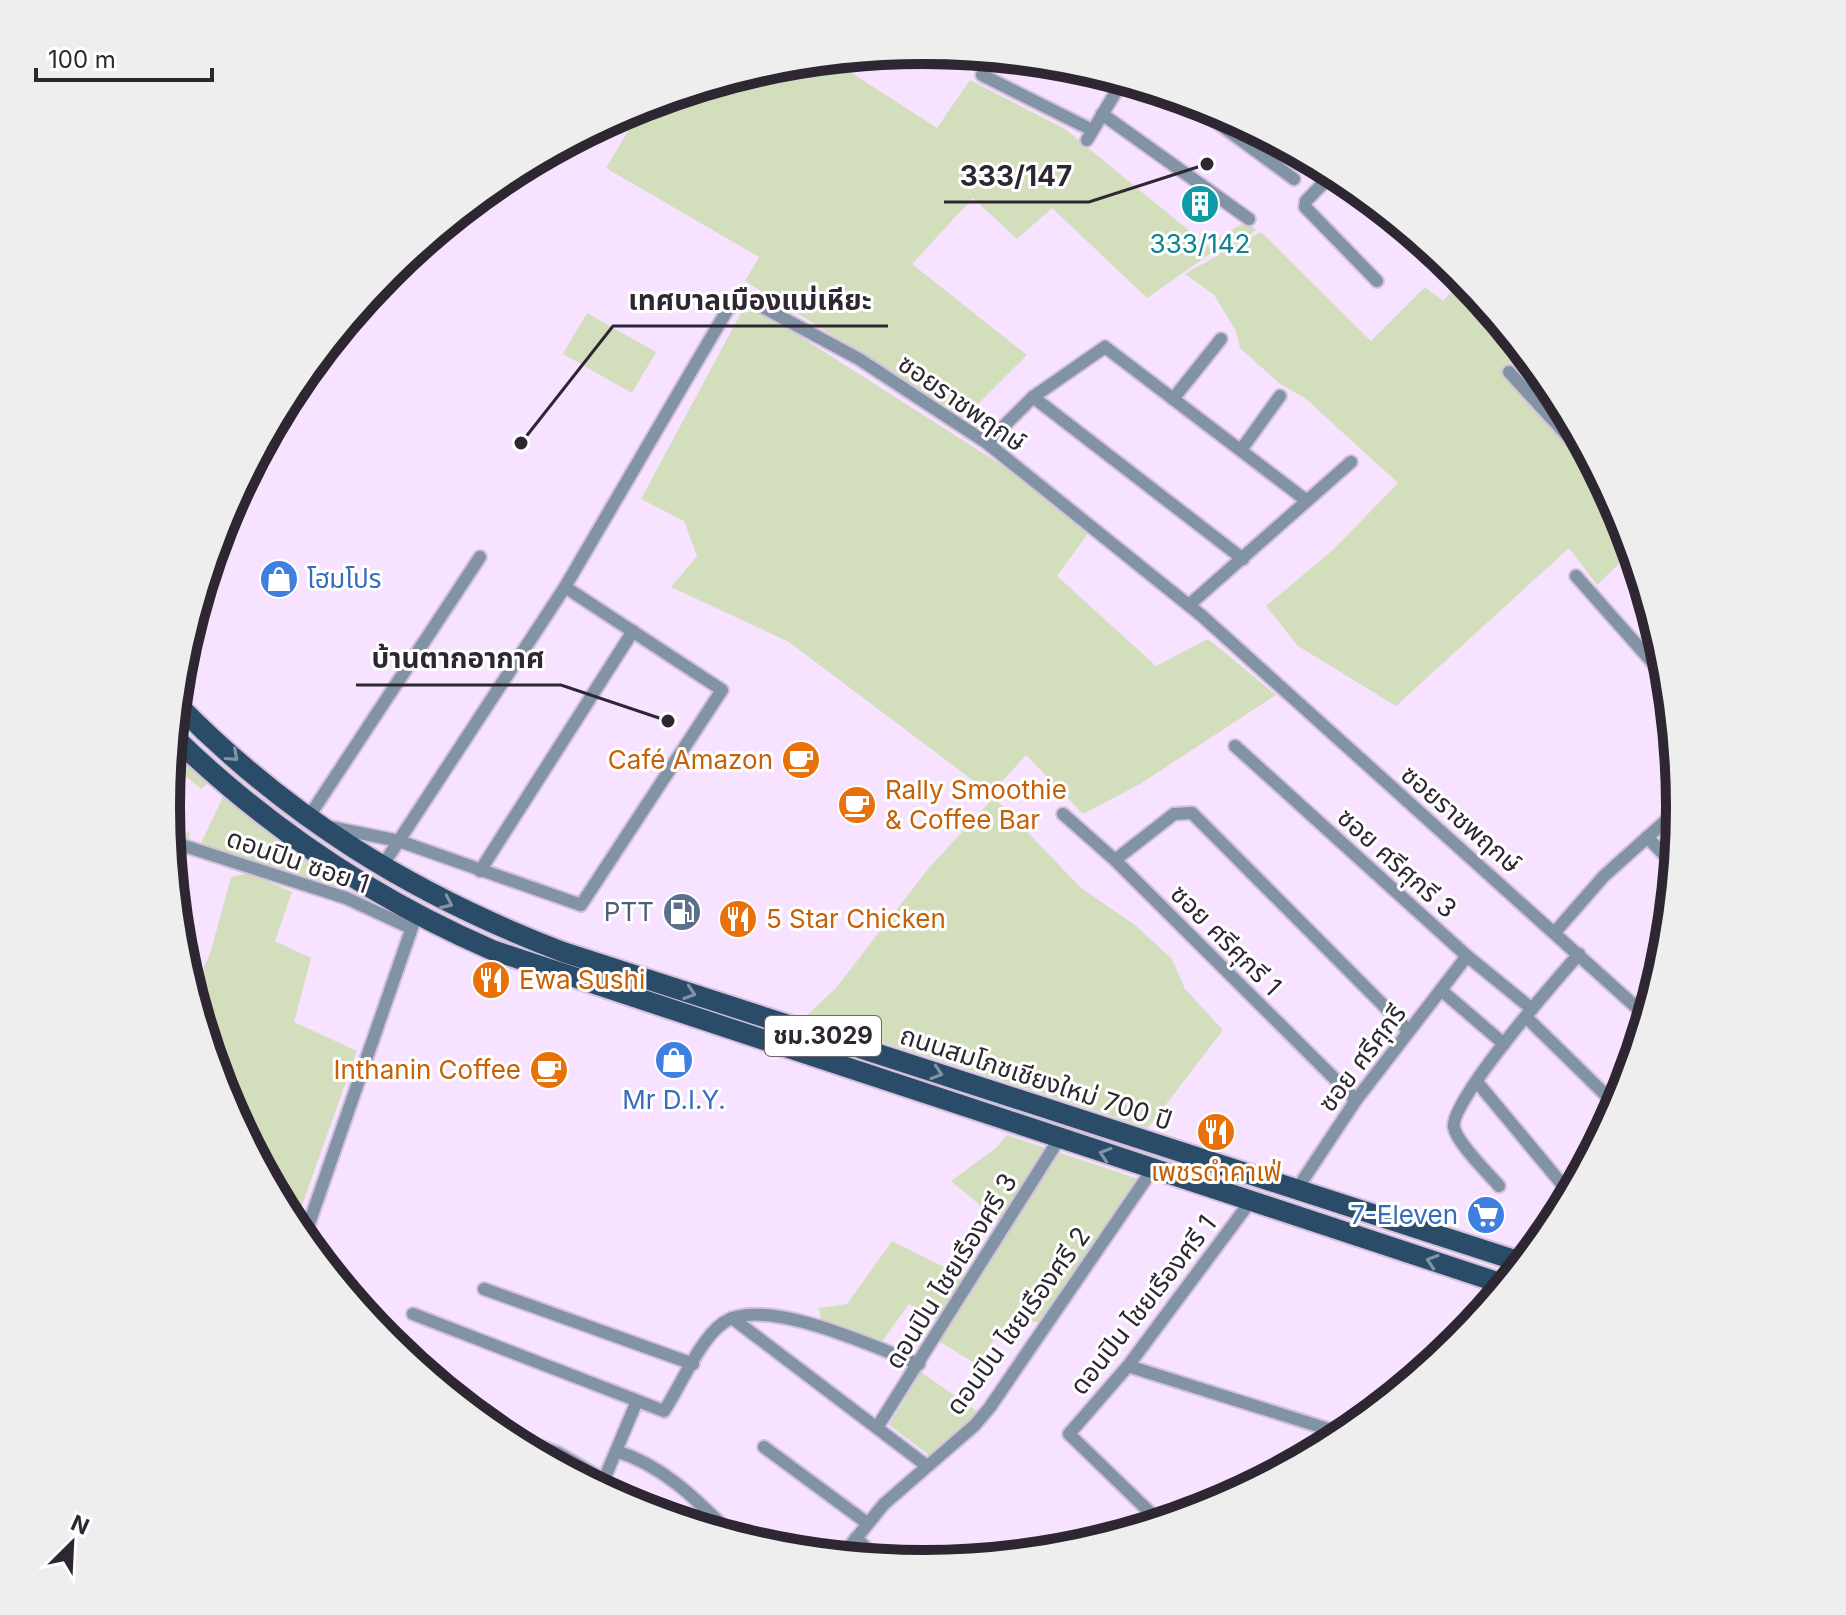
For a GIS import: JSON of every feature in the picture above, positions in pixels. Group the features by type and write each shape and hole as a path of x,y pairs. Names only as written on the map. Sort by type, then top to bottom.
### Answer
{"main road":[{"name":"ถนนสมโภชเชียงใหม่ 700 ปี","path":"186,712 241,764 312,821 381,868 501,928 563,952 1513,1260"},
{"name":"ถนนสมโภชเชียงใหม่ 700 ปี","path":"182,745 350,890 414,922 550,972 1495,1282"}],"street":[{"path":"982,75 1089,135 1117,90"},
{"path":"1102,114 1249,219"},
{"path":"1223,128 1294,179"},
{"path":"1324,182 1308,199 1305,207 1377,281"},
{"path":"1237,210 1245,198"},
{"name":"ซอยราชพฤกษ์","path":"381,868 565,587 712,336 732,304 740,299 755,303 859,359 987,443 1189,605 1638,1009"},
{"path":"1173,399 1221,339"},
{"path":"987,443 1033,397 1105,347 1307,501"},
{"path":"1509,372 1566,434"},
{"path":"1241,450 1280,396"},
{"path":"1033,397 1243,559"},
{"path":"1189,605 1351,462"},
{"path":"480,557 312,821 399,841 581,905 722,690 565,587"},
{"path":"1576,576 1652,662"},
{"path":"480,871 633,631"},
{"name":"ซอย ศรีศุกรี 3","path":"1235,746 1529,1013 1608,1096"},
{"path":"1115,860 1174,814 1192,813 1408,1030"},
{"name":"ซอย ศรีศุกรี 1","path":"1063,814 1115,860 1356,1100"},
{"path":"1555,932 1604,876 1666,821"},
{"path":"1647,837 1665,856"},
{"name":"ดอนปิน ซอย 1","path":"181,844 350,890"},
{"path":"308,1226 414,922"},
{"path":"1499,1186 1455,1133 1455,1113 1504,1044 1579,954"},
{"name":"ซอย ศรีศุกรี","path":"1297,1189 1356,1100 1467,956"},
{"path":"1441,990 1504,1044"},
{"path":"1477,1082 1563,1185"},
{"name":"ดอนปิน ไชยเรืองศรี 3","path":"878,1426 1059,1139"},
{"name":"ดอนปิน ไชยเรืองศรี 2","path":"849,1547 867,1523 975,1425 990,1407 1152,1170"},
{"name":"ดอนปิน ไชยเรืองศรี 1","path":"1153,1515 1069,1434 1128,1366 1250,1202"},
{"path":"484,1289 693,1364"},
{"path":"413,1314 664,1411 716,1328 732,1318 757,1315 787,1318 919,1364"},
{"path":"732,1318 927,1466"},
{"path":"1128,1366 1330,1430"},
{"path":"605,1479 637,1401"},
{"path":"764,1447 867,1523"},
{"path":"548,1449 567,1460"},
{"path":"616,1451 650,1464 678,1484 718,1522"},
{"path":"856,1538 867,1548"}],"green space":[{"path":"845,68 937,128 970,80 1065,129 1214,251 1147,298 1052,208 1017,239 973,198 912,264 1027,355 968,414 954,411 745,281 759,257 606,168 632,124 731,89 778,78"},
{"path":"1245,222 1256,230 1233,247 1261,232 1371,341 1425,287 1443,301 1455,288 1513,355 1541,394 1555,417 1548,424 1580,460 1623,559 1597,585 1569,548 1396,706 1298,646 1266,606 1334,549 1398,483 1305,398 1280,384 1240,348 1236,331 1214,295 1185,274 1220,254 1213,242"},
{"path":"759,310 1003,466 1089,532 1057,576 1156,666 1208,639 1276,695 1140,784 1083,814 1026,755 991,794 789,642 671,587 697,556 684,521 641,499 741,313"},
{"path":"587,313 656,352 632,393 563,354"},
{"path":"181,757 210,781 201,789 181,771"},
{"path":"223,797 345,884 342,890 200,845"},
{"path":"994,797 1080,887 1136,926 1172,959 1185,989 1223,1030 1148,1128 805,1017 836,988 928,869"},
{"path":"180,830 190,833 188,841 181,839"},
{"path":"249,873 292,892 275,941 311,958 294,1022 357,1051 300,1212 256,1136 236,1092 200,977 210,954 231,877"},
{"path":"1007,1135 1141,1180 1044,1323 1010,1318 976,1364 940,1342 949,1327 909,1304 881,1343 821,1320 819,1308 847,1304 892,1241 976,1283 1009,1229 951,1181 996,1148"},
{"path":"921,1372 978,1412 929,1455 889,1425"}],"place":[{"name":"333/147","path":"1207,164"},
{"name":"333/142","path":"1200,204"},
{"name":"เทศบาลเมืองแม่เหียะ","path":"521,443"},
{"name":"โฮมโปร","path":"279,579"},
{"name":"บ้านตากอากาศ","path":"668,721"},
{"name":"Café Amazon","path":"801,760"},
{"name":"Rally Smoothie & Coffee Bar","path":"857,805"},
{"name":"PTT","path":"682,912"},
{"name":"5 Star Chicken","path":"738,919"},
{"name":"Ewa Sushi","path":"491,980"},
{"name":"Mr D.I.Y.","path":"674,1060"},
{"name":"Inthanin Coffee","path":"549,1070"},
{"name":"เพชรดำคาเฟ่","path":"1216,1132"},
{"name":"7-Eleven","path":"1486,1215"}]}
